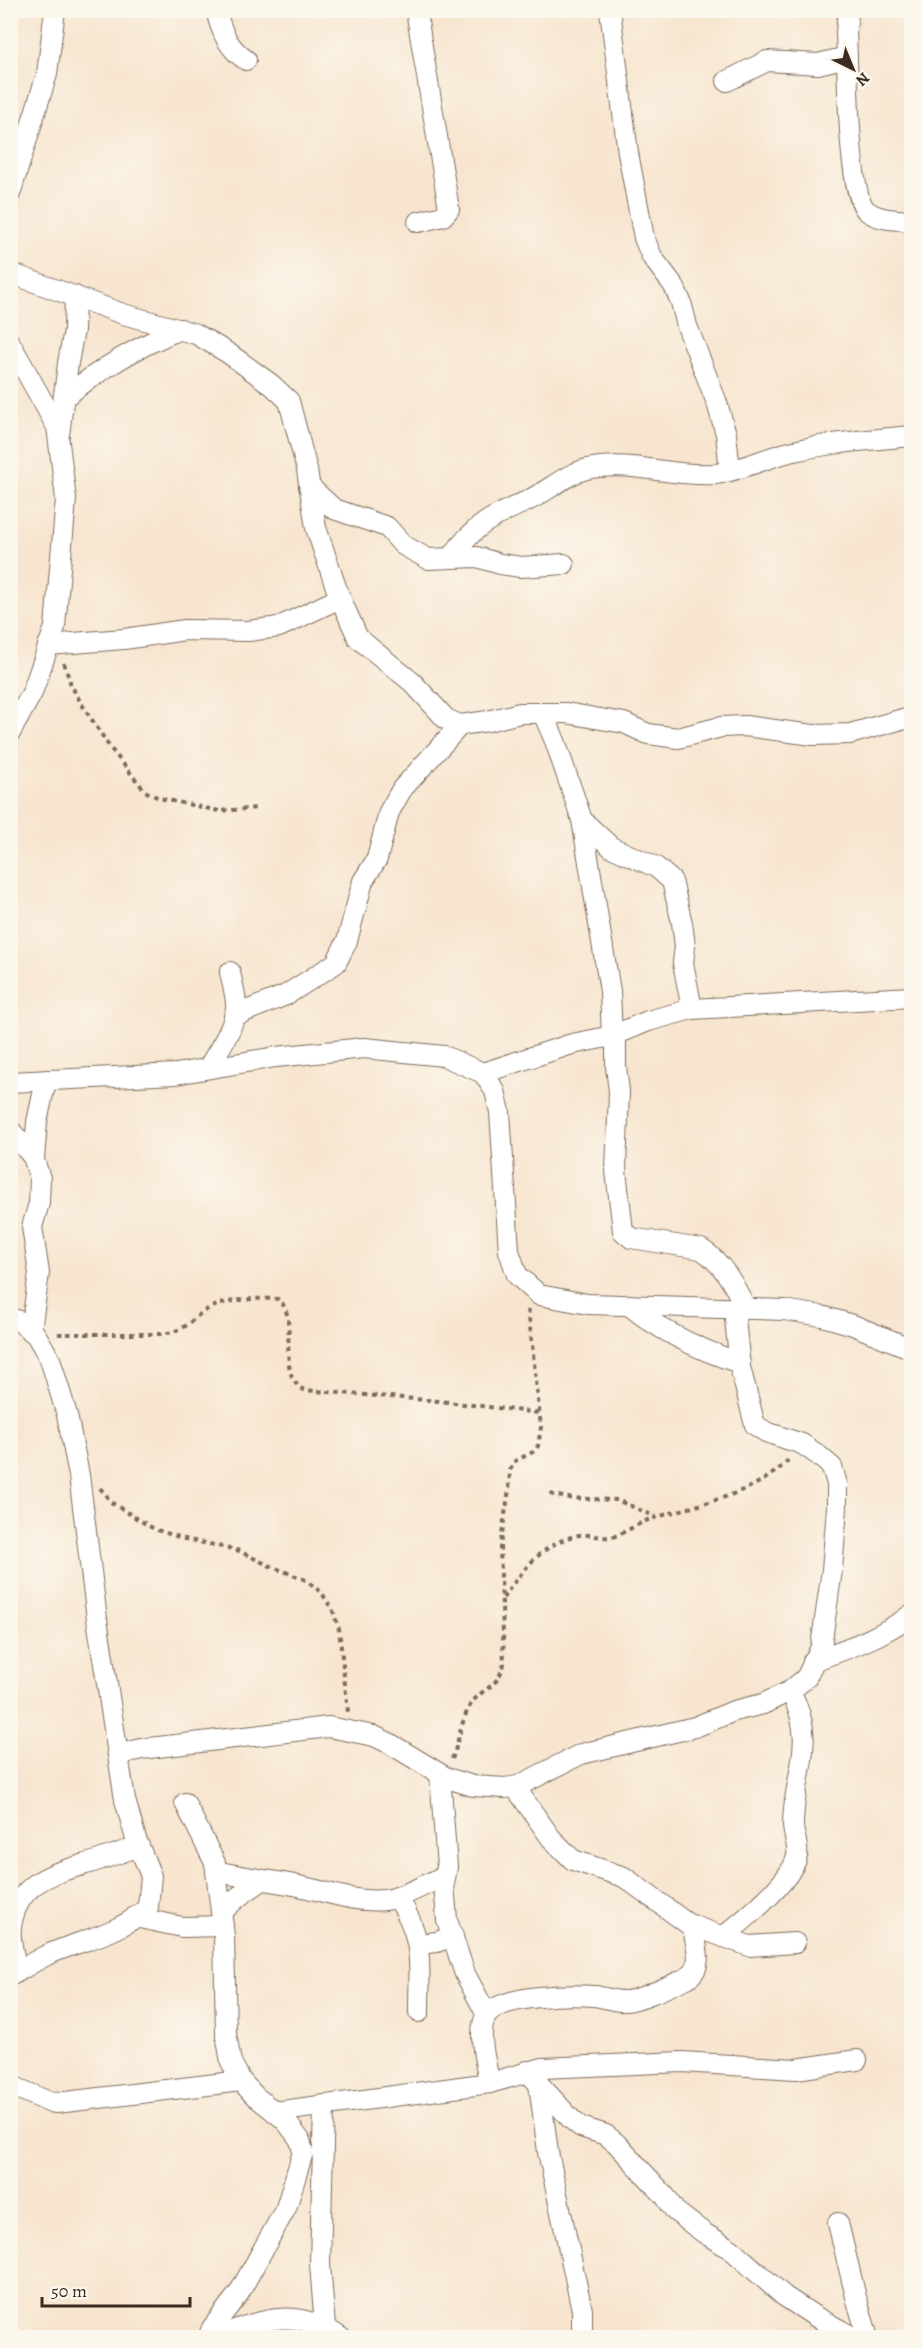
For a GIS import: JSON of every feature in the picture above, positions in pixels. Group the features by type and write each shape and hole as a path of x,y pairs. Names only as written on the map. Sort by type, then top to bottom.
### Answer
{"street":[{"path":"216,10 220,27 228,42 235,52 246,60"},
{"path":"416,10 449,209 443,216 418,222"},
{"path":"610,10 621,108 644,238 652,257 674,286 681,302 687,326 717,403 726,434 730,470"},
{"path":"848,10 847,57 853,174 858,198 866,210 884,219 912,221"},
{"path":"10,194 47,74 58,11"},
{"path":"727,81 767,61 818,64 847,57"},
{"path":"10,273 123,314 196,334 228,353 272,385 289,401 309,486 316,528 340,598 358,638 412,683 446,719 460,724 489,721 520,713 566,713 624,723 648,734 678,738 721,727 745,726 813,735 850,734 899,720 912,719"},
{"path":"59,435 74,330 75,296"},
{"path":"65,397 96,372 160,337 181,329"},
{"path":"10,343 57,427 66,499 54,645 10,733"},
{"path":"452,557 474,528 494,515 592,468 634,467 677,474 717,474 794,451 912,436"},
{"path":"309,486 334,509 387,527 403,545 428,559 477,556 500,564 521,567 564,564"},
{"path":"54,645 124,639 184,630 248,631 279,627 340,598"},
{"path":"118,1755 141,1749 329,1727 374,1736 442,1775 473,1786 515,1787 581,1754 695,1727 734,1712 764,1704 790,1691 806,1678 821,1647 832,1570 837,1508 837,1484 832,1467 802,1444 766,1432 755,1425 740,1363 740,1309 723,1268 710,1254 701,1249 631,1238 623,1231 616,1172 619,1091 610,991 582,820 543,713"},
{"path":"234,1016 286,995 336,963 347,941 363,880 377,859 389,812 402,789 460,724"},
{"path":"582,820 611,847 656,867 672,881 686,946 683,963 692,1009"},
{"path":"207,1068 224,1041 236,1008 230,972"},
{"path":"483,1073 573,1044 614,1036 648,1021 692,1009 912,997"},
{"path":"10,1082 176,1074 276,1057 364,1048 444,1056 483,1073 495,1091 500,1112 509,1251 517,1275 539,1295 588,1304 784,1310 822,1316 853,1325 912,1349"},
{"path":"34,1159 40,1101 46,1080"},
{"path":"10,1130 34,1159 40,1178 39,1203 32,1227 39,1273 33,1333"},
{"path":"629,1305 649,1322 710,1353 740,1363"},
{"path":"10,1318 19,1321 33,1333 50,1359 67,1415 78,1472 97,1619 125,1800 139,1846 151,1875 152,1884 148,1907 135,1917 105,1934 47,1956 14,1974 11,1928 17,1903 27,1890 60,1870 113,1856 139,1846"},
{"path":"813,1661 891,1630 912,1614"},
{"path":"723,1937 770,1895 787,1875 797,1857 793,1827 804,1746 800,1710 790,1691"},
{"path":"442,1775 447,1867 444,1884 447,1920 465,1974 487,2015"},
{"path":"515,1787 551,1838 573,1860 624,1877 657,1900 674,1916 723,1937 749,1946 795,1943"},
{"path":"185,1803 203,1838 216,1871 223,1919 226,2034 231,2062 241,2081 285,2120 300,2140 303,2152 285,2208 239,2293 212,2328 208,2337"},
{"path":"216,1871 298,1886 357,1901 386,1900 397,1897 446,1876"},
{"path":"135,1917 182,1927 223,1919 238,1897 261,1881"},
{"path":"397,1897 415,1928 418,1944 419,2012"},
{"path":"490,2083 483,2053 483,2025 487,2015 507,2003 528,1998 595,1996 626,2001 637,1999 687,1978 694,1974 698,1966 692,1925"},
{"path":"418,1944 437,1942 453,1936"},
{"path":"275,2112 533,2078 542,2068 682,2062 796,2069 857,2060"},
{"path":"533,2078 582,2310 582,2337"},
{"path":"533,2078 581,2127 606,2135 616,2143 665,2196 675,2211 704,2233 741,2256 784,2296 816,2317 855,2337"},
{"path":"10,2085 49,2102 57,2103 241,2081"},
{"path":"324,2105 320,2264 333,2332"},
{"path":"838,2223 868,2337"},
{"path":"214,2337 250,2324 291,2317 318,2323 333,2332"}],"path":[{"path":"54,645 81,703 111,749 145,791 159,798 219,812 258,808"},
{"path":"442,1775 470,1705 479,1694 489,1689 501,1674 504,1664 501,1527 509,1489 510,1470 515,1461 538,1446 541,1427 527,1286"},
{"path":"33,1333 163,1334 179,1331 205,1310 216,1306 278,1299 283,1303 287,1315 287,1340 292,1377 295,1384 304,1390 439,1401 539,1413"},
{"path":"502,1598 528,1564 543,1551 560,1541 580,1535 613,1537 657,1517 720,1499 781,1468 802,1444"},
{"path":"78,1472 96,1484 112,1503 154,1529 185,1539 237,1550 306,1580 322,1593 333,1611 339,1629 350,1730"},
{"path":"550,1494 567,1498 617,1500 657,1517"}]}
